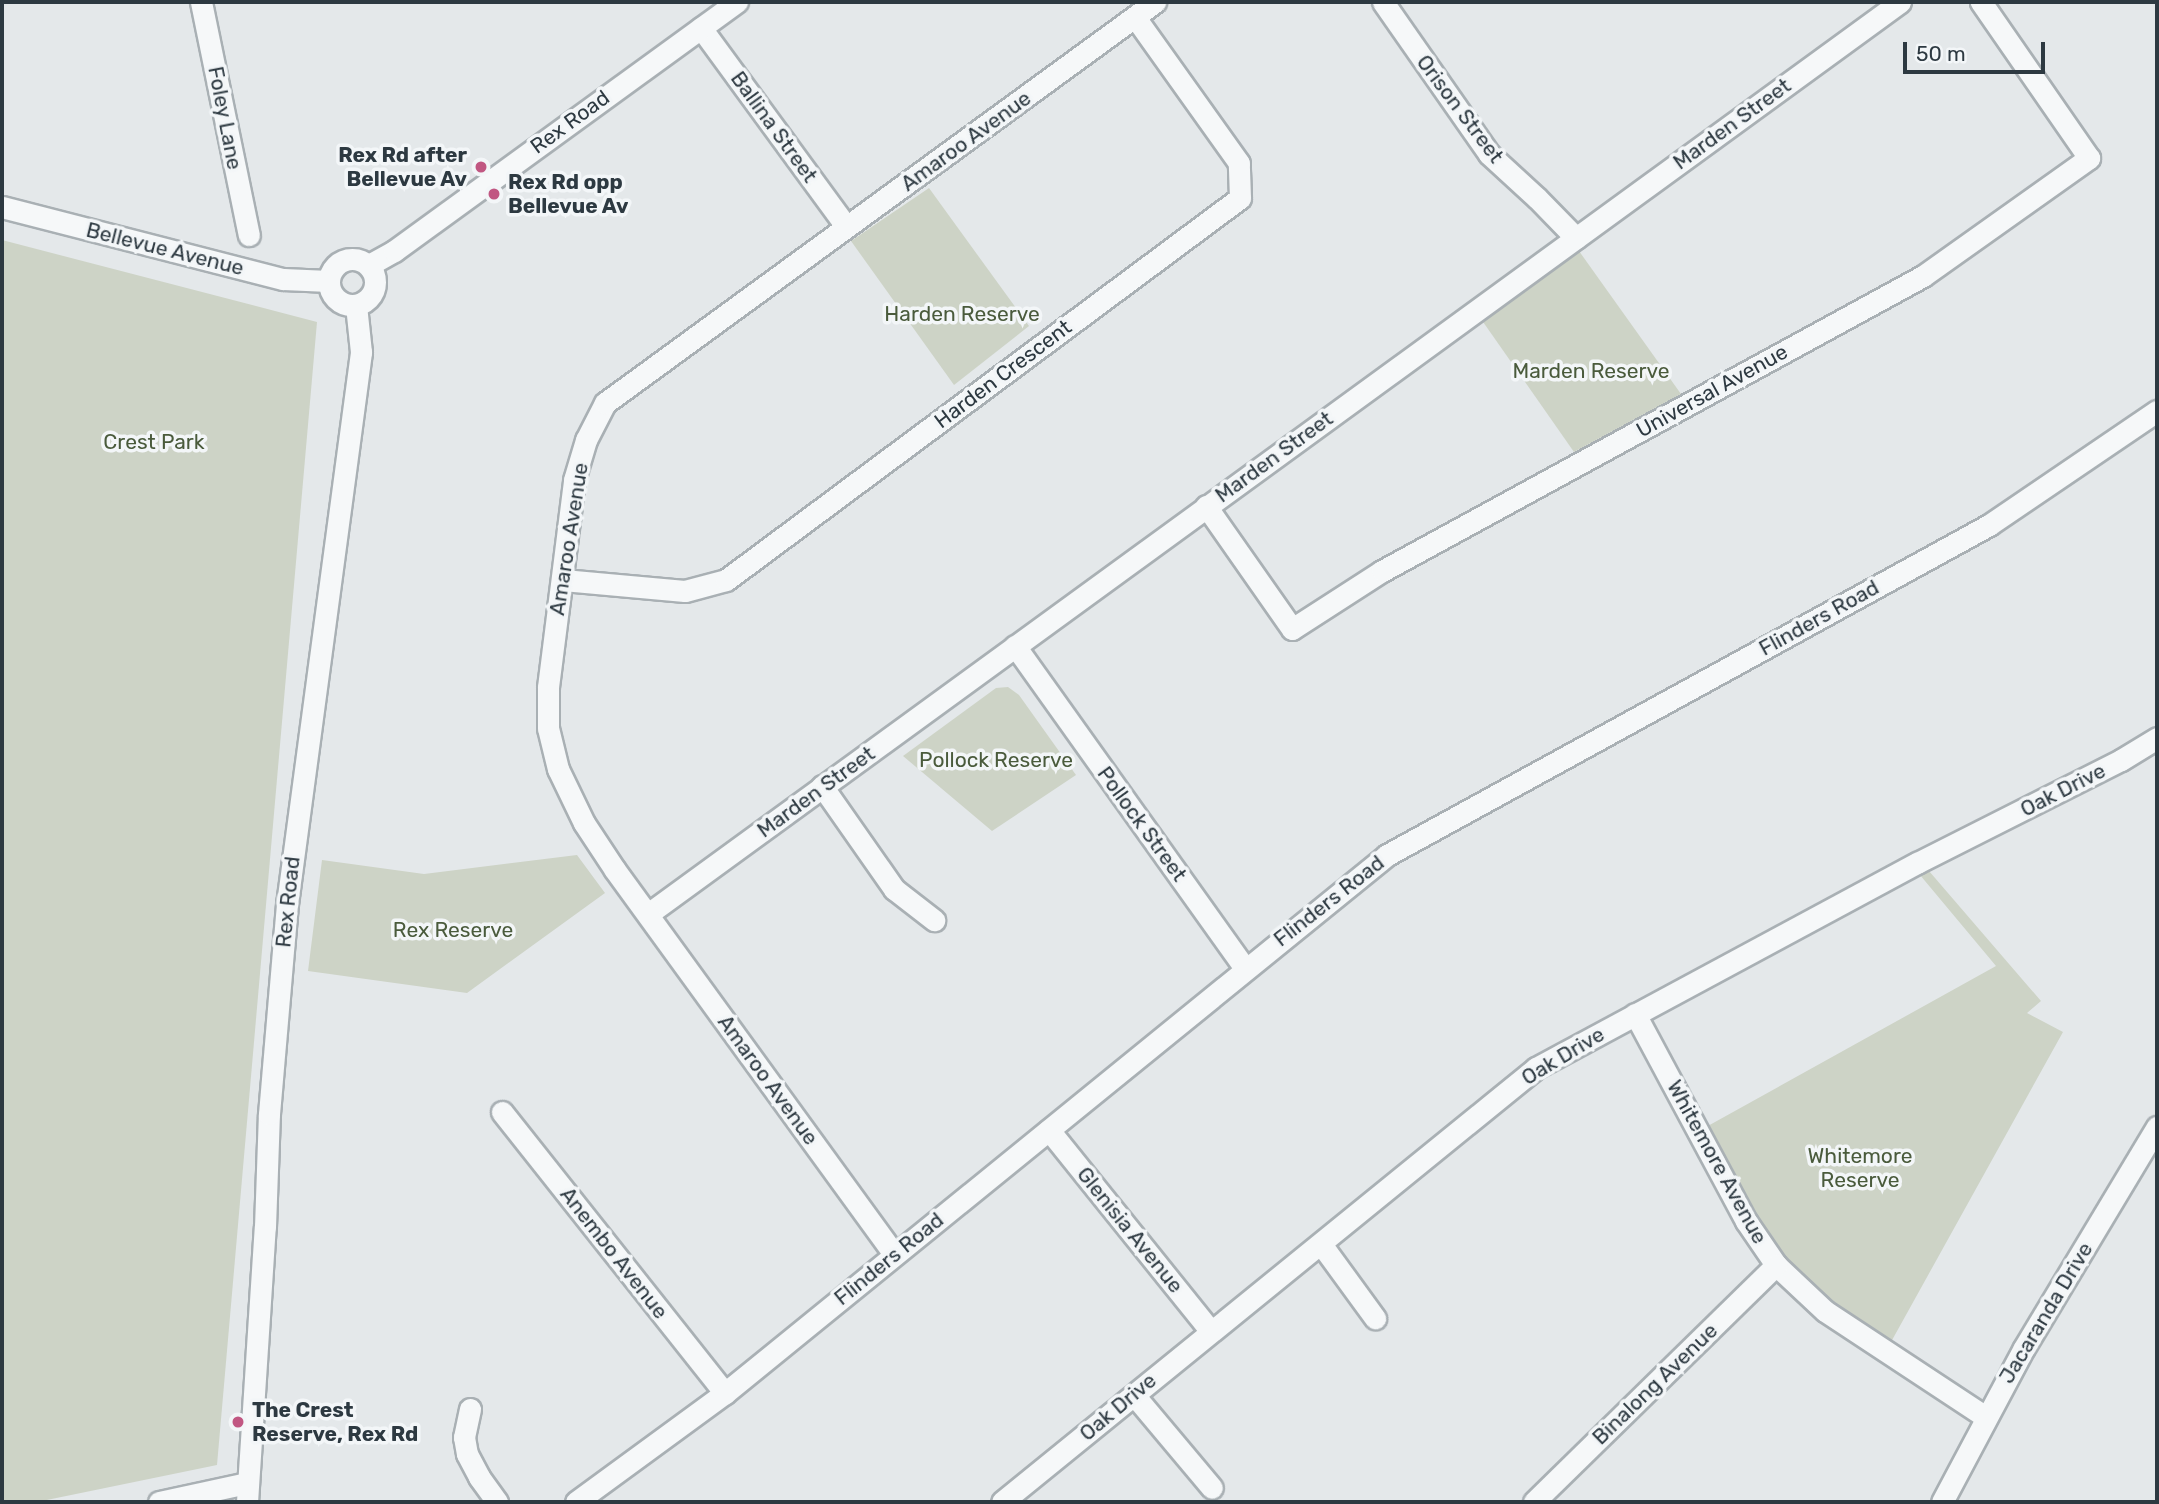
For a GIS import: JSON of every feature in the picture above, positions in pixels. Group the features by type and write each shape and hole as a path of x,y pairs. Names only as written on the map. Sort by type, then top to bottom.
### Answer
{"street":[{"name":"Foley Lane","path":"201,2 249,235"},
{"name":"Rex Road","path":"369,265 394,251 737,2"},
{"name":"Amaroo Avenue","path":"894,1254 584,823 558,769 548,729 548,687 574,480 586,440 605,403 1155,2"},
{"name":"Orison Street","path":"1383,2 1489,154 1576,239"},
{"name":"Marden Street","path":"648,915 1900,2"},
{"name":"Universal Avenue","path":"1206,506 1292,629 1381,570 1923,276 2089,158 1981,2"},
{"name":"Harden Crescent","path":"563,580 685,591 726,580 1240,198 1239,163 1135,16"},
{"name":"Ballina Street","path":"701,28 846,226"},
{"name":"Bellevue Avenue","path":"2,207 283,279 329,281"},
{"path":"347,260 369,265 376,286 369,299 356,305 337,300 329,281 335,267 347,260"},
{"name":"Rex Road","path":"247,1492 259,1334 269,1114 286,917 361,352 356,305"},
{"name":"Flinders Road","path":"576,1502 725,1393 1387,855 1989,525 2157,411"},
{"name":"Pollock Street","path":"1015,646 1245,968"},
{"name":"Oak Drive","path":"1002,1502 1210,1330 1321,1244 1536,1068 1917,863 2121,760 2157,738"},
{"path":"822,786 894,889 934,920"},
{"name":"Whitemore Avenue","path":"1635,1014 1741,1211 1776,1265 1825,1311 1986,1417"},
{"name":"Anembo Avenue","path":"502,1112 725,1393"},
{"name":"Jacaranda Drive","path":"1941,1502 1986,1417 2157,1127"},
{"name":"Glenisia Avenue","path":"1049,1130 1210,1330"},
{"path":"1321,1244 1375,1318"},
{"name":"Binalong Avenue","path":"1534,1502 1776,1265"},
{"path":"1134,1395 1212,1488"},
{"path":"470,1409 464,1437 467,1454 497,1502"},
{"path":"159,1502 247,1492"}],"green space":[{"name":"Harden Reserve","path":"929,188 1029,326 954,385 851,241"},
{"name":"Crest Park","path":"2,240 317,322 217,1465 37,1502 2,1502"},
{"name":"Marden Reserve","path":"1579,251 1681,394 1574,452 1481,319"},
{"name":"Pollock Reserve","path":"1008,687 1019,695 1076,775 992,831 903,756 996,688"},
{"name":"Rex Reserve","path":"577,855 605,893 467,993 308,971 322,860 424,874"},
{"name":"Whitemore Reserve","path":"1929,871 2041,1001 2027,1013 2063,1032 1891,1342 1863,1328 1837,1309 1786,1257 1750,1204 1706,1127 1996,966 1920,875"}],"place":[{"name":"Rex Rd after Bellevue Av","path":"481,167"},
{"name":"Rex Rd opp Bellevue Av","path":"494,194"},
{"name":"The Crest Reserve, Rex Rd","path":"238,1422"}]}
